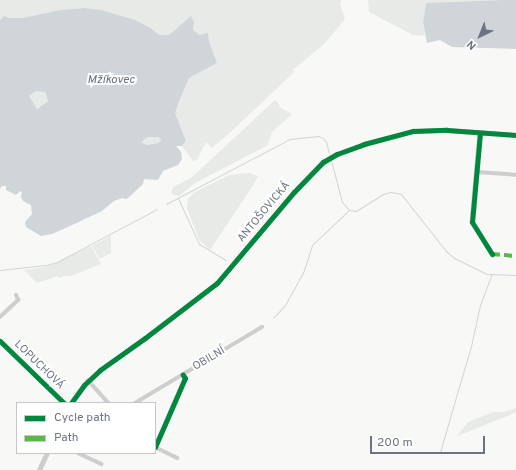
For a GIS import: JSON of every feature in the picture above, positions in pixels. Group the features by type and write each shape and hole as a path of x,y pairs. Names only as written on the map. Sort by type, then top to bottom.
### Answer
{"street":[{"name":"ANTOŠOVICKÁ","path":"72,402 88,380 217,283 294,192 323,162 337,154 364,144 404,133 448,130 516,136"},
{"path":"480,133 472,222 492,254"},
{"path":"476,172 516,175"},
{"path":"0,317 18,300 16,294"},
{"name":"OBILNÍ","path":"138,402 262,327"},
{"name":"LOPUCHOVÁ","path":"0,341 63,402"},
{"path":"156,445 185,378 183,375"},
{"path":"88,380 108,402"},
{"path":"156,447 178,458"},
{"path":"39,470 47,454"},
{"path":"80,454 102,464"}],"shaded area":[{"path":"0,0 342,0 340,4 345,19 325,43 293,70 294,72 234,129 212,148 206,142 197,160 193,161 182,146 186,141 175,113 189,78 217,63 209,41 208,33 199,35 193,29 194,22 191,17 169,35 159,35 152,29 121,16 84,8 60,10 23,18 10,18 4,16 0,20"},
{"path":"368,0 502,0 426,3 423,22 425,36 413,35 369,12"},
{"path":"36,91 45,92 48,101 36,109 29,96"},
{"path":"275,100 279,104 279,107 292,114 272,132 268,145 195,183 179,196 171,193 173,187 191,178"},
{"path":"148,137 159,137 161,140 158,143 147,145 141,142"},
{"path":"249,173 258,176 210,250 199,240 187,208 188,199 195,192 229,175"},
{"path":"111,236 111,253 100,259 92,246"},
{"path":"91,246 101,264 71,276 59,278 58,276 37,283 24,270 54,264"},
{"path":"516,408 516,412 510,415 457,436 468,422 493,412 504,412"}],"water":[{"path":"516,0 516,49 452,47 440,40 427,43 423,22 426,3"},
{"name":"Mžíkovec","path":"84,8 101,10 135,20 152,29 159,35 169,35 191,16 194,22 193,29 199,35 208,33 209,41 217,63 189,78 179,102 175,113 186,141 182,146 176,146 181,152 182,159 178,165 163,171 158,180 144,179 143,184 127,199 122,198 114,201 102,211 52,234 41,236 26,227 25,222 32,214 31,205 23,201 21,197 22,192 20,191 16,195 6,190 6,186 2,186 0,189 0,20 4,16 10,18 23,18 60,10","holes":["36,91 45,92 48,101 37,109 29,96","148,137 159,137 161,140 158,143 147,145 141,142"]}],"waterway":[{"path":"166,204 290,139 318,136 323,138 326,142 329,153"},
{"path":"331,160 342,202 349,210 356,211 383,194 391,192 401,194 446,251 454,258 487,274 516,275"},
{"path":"178,198 199,244 226,260"},
{"path":"0,270 46,265 57,262 157,209"},
{"path":"273,318 285,305 303,273 312,245 348,211"},
{"path":"440,452 471,346 480,305 492,274"}],"marked path":[{"path":"492,254 516,256"}],"cycle path":[{"path":"72,402 84,385 100,370 217,283 294,192 323,162 337,154 364,144 413,131 447,130 516,135"},
{"path":"480,133 472,222 492,254"},
{"path":"0,341 63,402"},
{"path":"156,445 185,378 183,375"}]}
